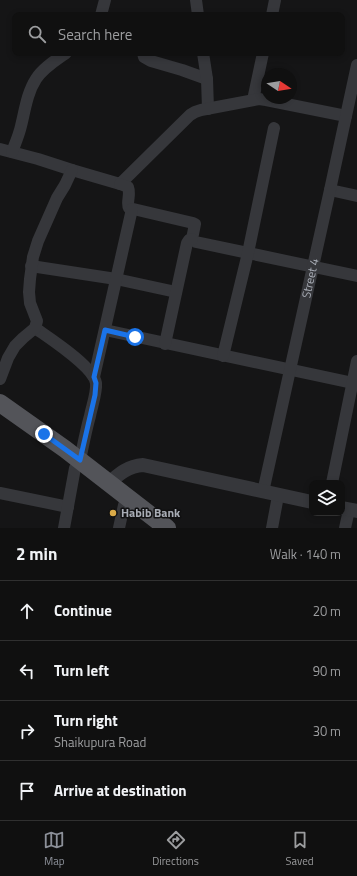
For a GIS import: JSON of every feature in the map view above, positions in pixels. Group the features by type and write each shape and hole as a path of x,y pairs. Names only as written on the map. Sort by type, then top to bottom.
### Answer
{"main road":[{"path":"0,403 78,464 124,505 153,528"},
{"path":"0,413 109,483 167,528"}],"street":[{"path":"102,12 105,0"},
{"path":"196,0 198,12"},
{"path":"273,12 275,0"},
{"path":"12,152 21,127 31,88 36,78 41,72 62,56"},
{"path":"144,56 151,61 187,71 207,79"},
{"path":"203,56 207,79 208,109"},
{"path":"253,100 263,56"},
{"name":"Street 4","path":"263,492 357,64"},
{"path":"120,184 190,115 195,112 253,100 266,100 346,116"},
{"path":"223,356 248,253 274,128"},
{"path":"0,149 38,159 128,187 130,192 128,206 132,209 192,222 195,224 192,239 187,243 166,344"},
{"path":"0,379 8,358 15,346 35,328 37,321 30,302 29,292 31,266 38,241 56,198 72,170"},
{"path":"330,190 357,196"},
{"path":"94,377 132,209"},
{"path":"192,239 196,242 357,276"},
{"path":"31,266 116,279 176,292"},
{"path":"35,328 74,356 87,368 94,377 96,383 95,395 64,528"},
{"path":"105,330 355,384"},
{"path":"333,480 355,384 357,361"},
{"path":"109,483 124,470 143,465 278,496 309,501"},
{"path":"0,494 68,507"},
{"path":"272,528 278,496"},
{"path":"119,528 124,505"},
{"path":"345,528 349,510"}],"place":[{"name":"Habib Bank","path":"113,513"}],"route":[{"path":"44,434 80,460 95,395 96,383 94,377 105,330 135,337"}]}
